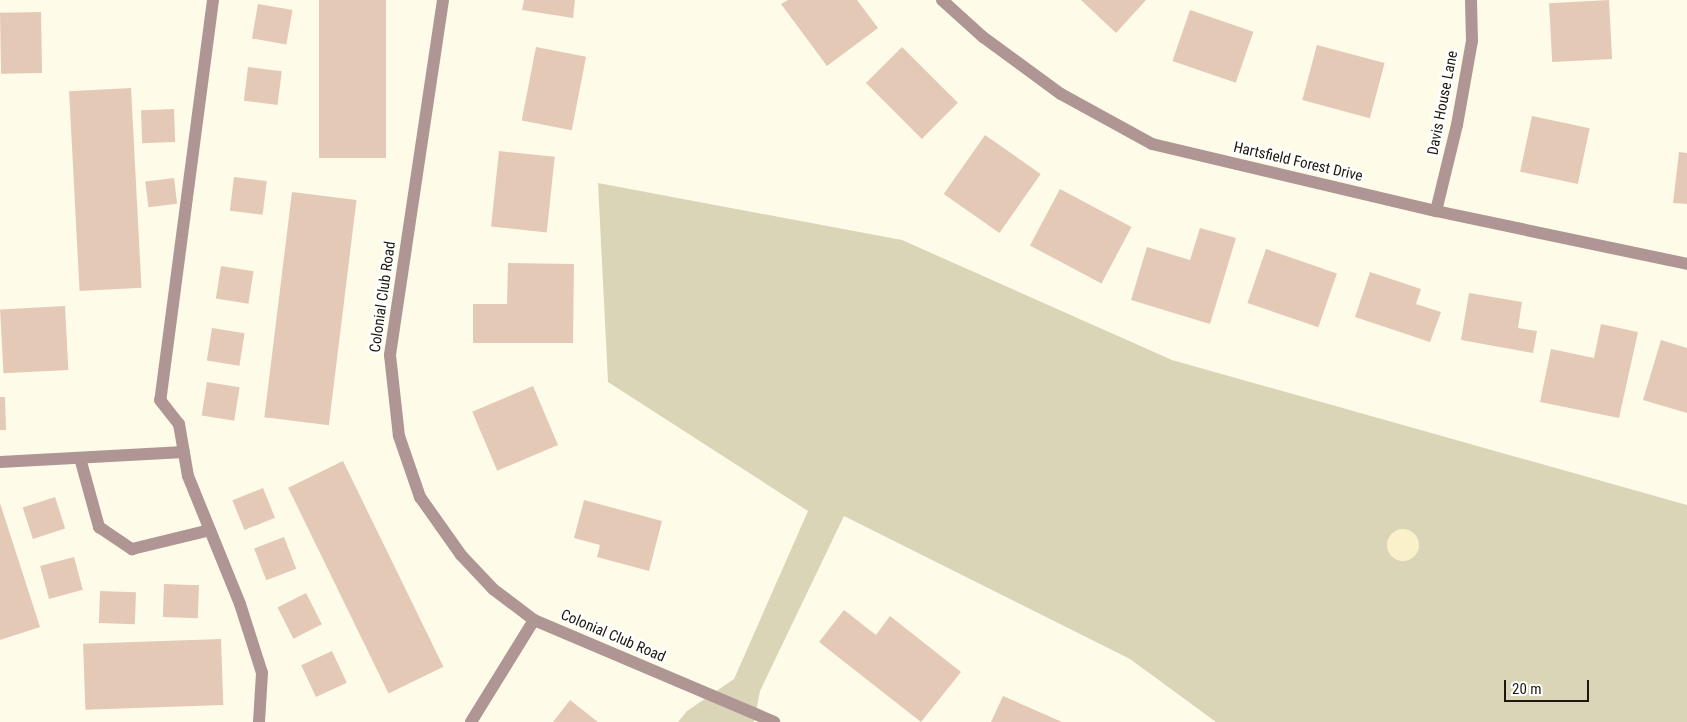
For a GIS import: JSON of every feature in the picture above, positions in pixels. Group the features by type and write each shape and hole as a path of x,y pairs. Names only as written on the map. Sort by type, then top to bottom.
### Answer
{"street":[{"path":"213,0 160,400 180,424 188,476 240,604 262,673 259,722"},
{"name":"Colonial Club Road","path":"443,0 390,355 400,436 420,497 461,555 493,590 534,620 774,722"},
{"name":"Hartsfield Forest Drive","path":"942,0 983,37 1061,94 1152,144 1436,211 1687,264"},
{"name":"Davis House Lane","path":"1436,211 1457,125 1472,40 1471,0"},
{"path":"0,462 184,452"},
{"path":"80,458 98,527 132,549 210,530"},
{"path":"471,722 534,620"}],"shaded area":[{"path":"598,183 902,240 1172,360 1687,505 1687,722 1216,722 1130,659 844,516 760,691 754,722 678,722 687,711 734,679 808,511 608,382"}],"sand":[{"path":"1403,529 1409,530 1414,534 1418,539 1418,551 1414,556 1409,560 1403,561 1397,560 1392,556 1388,551 1387,545 1388,539 1392,534 1397,530"}],"building":[{"path":"319,0 386,0 386,158 319,158"},
{"path":"524,0 575,0 573,18 522,10"},
{"path":"788,0 857,0 878,28 827,66 781,4"},
{"path":"1081,0 1146,0 1116,33"},
{"path":"1609,0 1612,59 1552,62 1549,3"},
{"path":"258,4 292,10 286,45 252,38"},
{"path":"1190,10 1253,32 1236,83 1172,61"},
{"path":"41,12 42,73 1,74 0,13"},
{"path":"1317,45 1385,63 1370,118 1302,100"},
{"path":"536,47 586,57 572,130 522,121"},
{"path":"902,47 958,103 922,139 866,83"},
{"path":"248,67 282,71 278,105 244,101"},
{"path":"131,88 141,288 80,291 69,91"},
{"path":"174,109 175,142 142,143 141,110"},
{"path":"1532,116 1590,128 1578,184 1520,172"},
{"path":"985,135 1041,174 999,233 944,194"},
{"path":"499,151 555,157 547,232 491,227"},
{"path":"1679,152 1687,153 1687,204 1673,203"},
{"path":"234,177 267,181 263,215 230,211"},
{"path":"174,178 177,204 148,207 145,182"},
{"path":"1060,189 1132,227 1101,284 1030,246"},
{"path":"292,192 357,200 329,425 264,417"},
{"path":"1200,228 1236,238 1210,324 1131,300 1147,247 1190,260"},
{"path":"1266,249 1337,273 1318,327 1247,303"},
{"path":"508,263 574,264 573,343 473,343 473,304 507,304"},
{"path":"221,266 254,271 248,304 216,299"},
{"path":"1370,272 1421,289 1416,304 1441,312 1430,342 1355,317"},
{"path":"1469,293 1522,302 1518,328 1537,331 1533,353 1461,340"},
{"path":"65,306 68,370 3,373 0,309"},
{"path":"1601,324 1638,332 1619,418 1540,402 1551,349 1594,358"},
{"path":"212,328 245,333 239,366 207,361"},
{"path":"1661,340 1687,348 1687,413 1643,400"},
{"path":"207,382 240,387 234,421 202,416"},
{"path":"533,386 558,445 497,471 472,412"},
{"path":"0,397 5,397 6,430 0,430"},
{"path":"343,461 443,667 389,694 288,488"},
{"path":"263,488 275,518 244,530 232,500"},
{"path":"55,497 65,528 33,539 23,508"},
{"path":"584,500 662,521 649,571 597,557 600,545 574,538"},
{"path":"0,503 40,627 0,640"},
{"path":"284,537 296,569 266,580 254,548"},
{"path":"74,557 83,590 49,599 40,566"},
{"path":"164,584 199,585 198,618 163,617"},
{"path":"100,591 136,592 135,624 99,623"},
{"path":"306,593 322,624 293,639 277,608"},
{"path":"844,610 876,635 890,616 961,672 921,722 819,642"},
{"path":"221,639 223,705 85,710 83,644"},
{"path":"332,651 347,683 316,697 301,665"},
{"path":"1003,696 1062,722 991,722"},
{"path":"570,700 598,722 553,722"}]}
